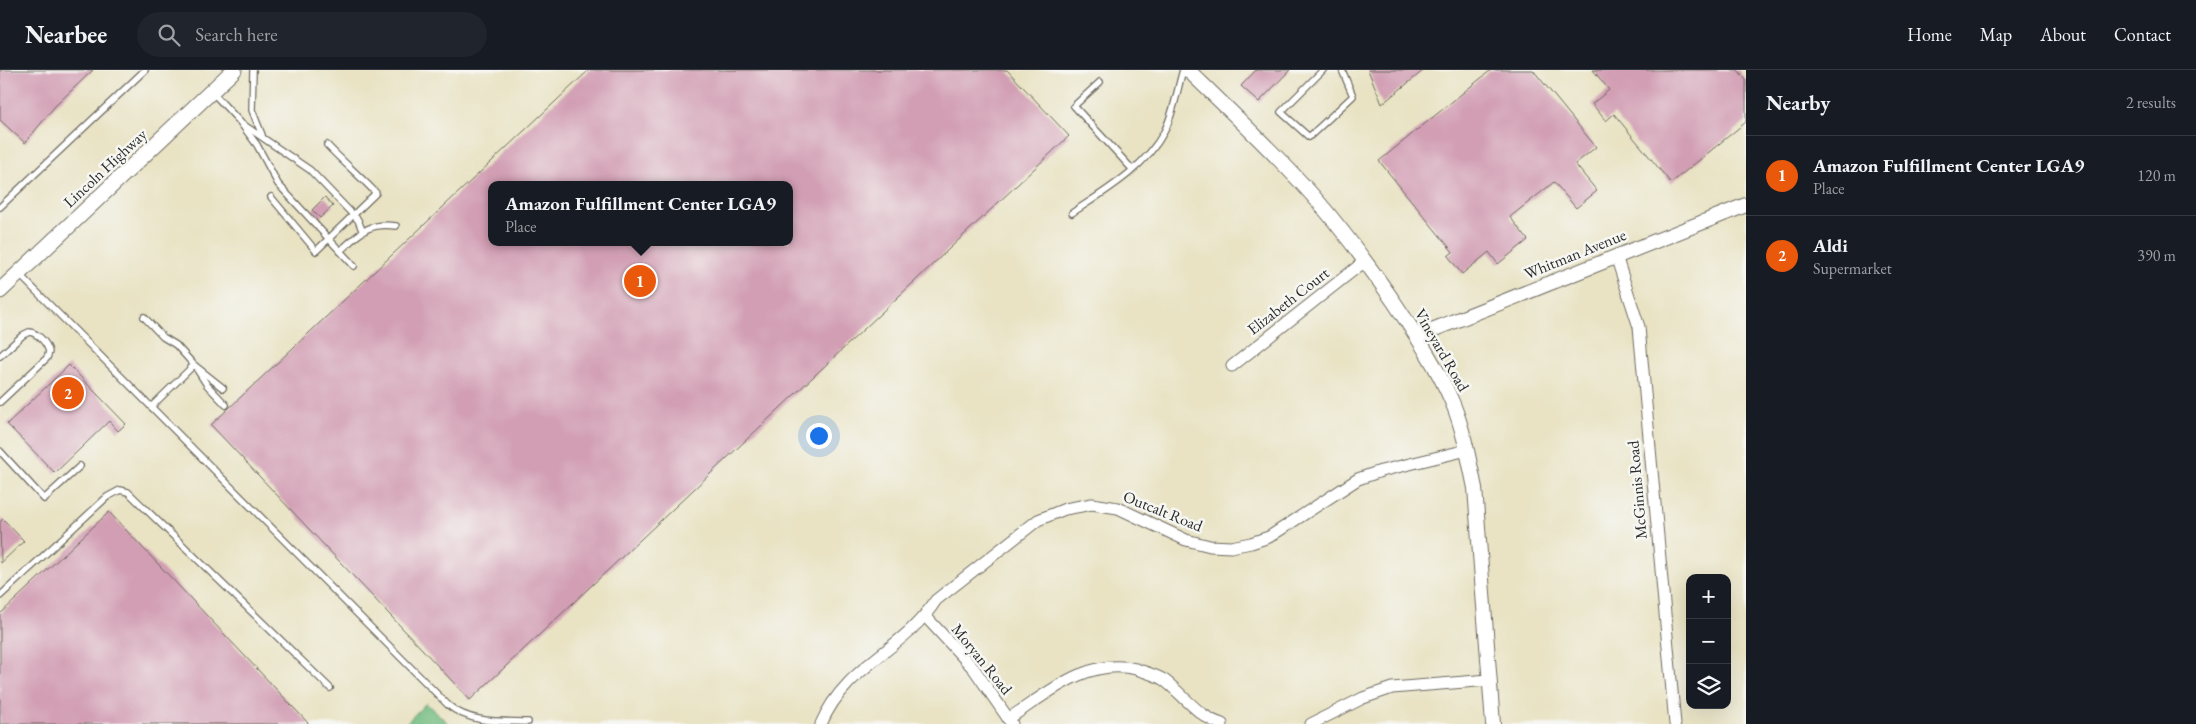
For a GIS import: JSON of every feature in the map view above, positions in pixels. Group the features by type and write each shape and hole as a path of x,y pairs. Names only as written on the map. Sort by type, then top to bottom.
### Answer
{"main road":[{"name":"Lincoln Highway","path":"0,292 234,70"}],"street":[{"name":"Vineyard Road","path":"1192,72 1306,188 1365,261 1417,336 1438,373 1453,406 1467,450 1475,488 1493,724"},
{"name":"Whitman Avenue","path":"1417,336 1746,205"},
{"name":"McGinnis Road","path":"1616,256 1639,327 1675,724"},
{"name":"Elizabeth Court","path":"1232,366 1365,261"},
{"name":"Outcalt Road","path":"821,724 828,706 849,680 926,617 936,600 1038,520 1065,509 1092,504 1118,508 1186,540 1210,546 1231,547 1269,537 1358,479 1382,471 1467,450"},
{"name":"Moryan Road","path":"926,617 974,670 1010,721"},
{"path":"1010,721 1074,677 1096,668 1111,666 1146,672 1163,679 1196,709 1222,724"},
{"path":"1311,724 1333,719 1363,698 1392,688 1489,680"}],"lane":[{"path":"0,206 145,70"},
{"path":"253,70 252,110 263,137"},
{"path":"1323,70 1281,112 1309,137 1353,96 1342,70"},
{"path":"1072,213 1112,186 1151,150 1164,132 1192,72"},
{"path":"1100,82 1074,106 1132,169"},
{"path":"211,91 240,122 257,145 278,184 354,266"},
{"path":"240,122 310,170 358,220 362,230"},
{"path":"271,198 316,250 329,238 376,193 327,145"},
{"path":"340,250 362,230 376,225 396,226"},
{"path":"19,274 448,705 460,714 472,718 528,722"},
{"path":"144,317 194,365 223,388"},
{"path":"0,356 23,335 29,332 36,334 49,352 47,358 0,402"},
{"path":"152,407 194,365"},
{"path":"194,365 207,385 226,405"},
{"path":"0,451 44,499 80,466"},
{"path":"0,596 107,497 120,490 128,492 330,688"}],"green space":[{"path":"426,703 449,724 405,724"}],"building":[{"path":"0,70 93,70 55,106 25,143 0,120"},
{"path":"589,70 1007,70 1069,136 470,700 211,425"},
{"path":"1256,70 1290,70 1259,102 1241,86"},
{"path":"1368,70 1424,70 1382,104"},
{"path":"1491,70 1533,70 1596,147 1575,164 1597,191 1576,208 1554,182 1510,217 1528,240 1498,264 1489,252 1462,274 1448,256 1453,252 1379,161"},
{"path":"1593,70 1738,70 1746,80 1746,122 1671,183 1614,114 1606,121 1592,104 1609,90"},
{"path":"325,197 333,206 320,218 312,210"},
{"path":"69,365 126,424 118,431 109,421 55,473 7,424"},
{"path":"109,512 309,724 0,724 0,614"},
{"path":"3,519 24,541 1,563 0,522"}],"place":[{"name":"Amazon Fulfillment Center LGA9","path":"640,281"},
{"name":"Aldi","path":"68,393"}]}
